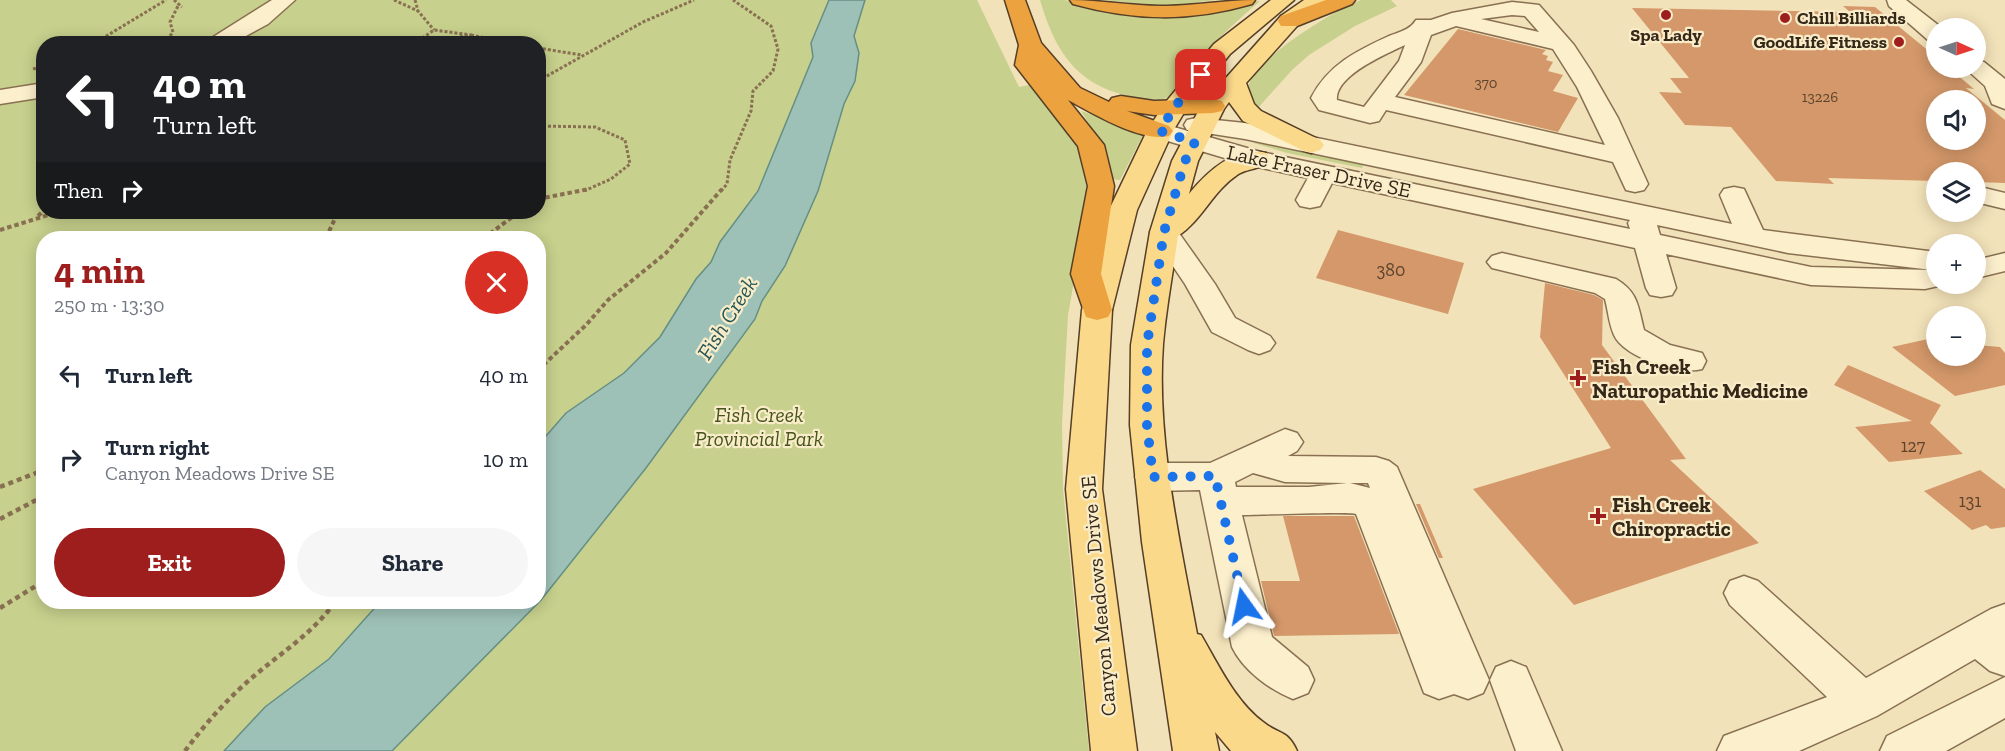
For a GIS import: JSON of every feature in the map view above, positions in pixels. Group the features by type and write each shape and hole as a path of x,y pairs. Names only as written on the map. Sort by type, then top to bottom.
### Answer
{"highway":[{"path":"1015,0 1030,45 1072,93 1117,116 1204,124"},
{"path":"1080,0 1122,10 1171,13 1219,8 1245,0"},
{"path":"1286,11 1345,0"},
{"path":"1030,45 1027,65 1091,145 1101,186 1086,274 1097,310"}],"main road":[{"name":"Canyon Meadows Drive SE","path":"1114,751 1084,489 1097,310 1123,210 1167,120 1222,49 1286,11 1318,0"},
{"name":"Canyon Meadows Drive SE","path":"1196,751 1161,542 1153,477 1147,425 1147,345 1164,232 1185,161 1204,124 1286,11"},
{"path":"1235,84 1243,107 1252,116 1311,145"},
{"path":"1164,232 1181,221 1213,182 1229,168 1257,159"},
{"path":"1176,633 1219,705 1247,737 1274,751"}],"street":[{"path":"228,36 260,19 285,0"},
{"path":"1896,2 1926,27"},
{"path":"1424,26 1410,62 1370,116 1328,105 1323,98 1340,72 1407,31 1447,17 1505,4 1515,4 1531,10 1560,44 1599,103 1635,184"},
{"path":"1986,75 1996,83 2001,99 2005,102"},
{"path":"0,97 36,91"},
{"path":"1380,101 1623,158"},
{"name":"Lake Fraser Drive SE","path":"1167,120 1204,124 1311,145 1788,244 1926,260"},
{"name":"Lake Fraser Drive SE","path":"1204,124 1257,159 1810,276 1926,280"},
{"path":"1310,200 1324,172"},
{"path":"1734,195 1752,237"},
{"path":"1986,196 2005,201"},
{"path":"1640,212 1646,242 1661,288"},
{"path":"1164,232 1200,284 1223,325 1259,343"},
{"path":"1502,262 1605,286 1619,294 1629,335 1660,354 1690,361"},
{"path":"1218,489 1250,459 1285,442"},
{"path":"1153,477 1218,489 1308,501 1349,497 1361,499 1371,506 1454,680 1384,477 1376,470 1285,469 1250,459"},
{"path":"1218,489 1253,647 1293,680"},
{"path":"1744,593 1862,702"},
{"path":"1740,751 1786,738 1996,639"},
{"path":"1511,680 1539,751"},
{"path":"1903,751 2005,696"}],"path":[{"path":"106,36 166,0"},
{"path":"174,0 182,6"},
{"path":"394,0 418,11"},
{"path":"415,0 418,11 434,30 476,36"},
{"path":"546,77 643,22 694,0"},
{"path":"546,362 586,325 608,300 666,253 727,184 729,160 751,111 753,91 773,70 778,49 771,26 733,0"},
{"path":"170,36 173,32 170,22 178,4"},
{"path":"425,36 434,30"},
{"path":"466,36 471,35"},
{"path":"546,49 584,56"},
{"path":"546,126 583,126 605,129 625,140 631,159 630,164 617,177 584,190 546,197"},
{"path":"0,230 36,217"},
{"path":"493,231 510,219"},
{"path":"0,487 36,473"},
{"path":"0,519 36,500"},
{"path":"0,608 36,586"},
{"path":"185,751 204,723 253,677 299,639 328,609"}],"green space":[{"name":"Fish Creek Provincial Park","path":"0,0 977,0 1019,87 1029,85 1078,140 1090,191 1068,315 1062,424 1063,489 1089,751 0,751"},
{"path":"1040,0 1064,0 1119,12 1260,1 1207,50 1168,97 1158,100 1120,94 1086,78 1063,53 1046,20"},
{"path":"1103,0 1216,0 1165,6"},
{"path":"1361,0 1391,0 1397,6 1355,26 1309,55 1292,70 1258,108 1249,96 1248,88 1253,76 1264,63 1315,25"},
{"path":"1081,111 1143,131 1120,180 1111,179 1102,144"},
{"path":"1258,139 1364,163 1362,168 1287,153 1254,143"}],"water":[{"name":"Fish Creek","path":"829,0 865,0 854,36 859,53 855,81 844,104 818,191 785,266 762,301 755,319 646,468 546,594 546,436 566,413 624,373 660,337 696,279 711,262 720,242 758,191 813,57 811,43"},
{"path":"374,609 532,609 392,751 224,751 265,707 329,659"}],"building":[{"path":"1843,6 1875,7 1926,49 1926,78 1961,78 1974,89 1926,90 1926,150 1986,150 1986,104 2005,120 2005,183 1986,182 1986,162 1926,162 1926,181 1828,178 1834,184 1776,181 1731,127 1685,125 1659,92 1682,93 1670,78 1689,78 1632,8 1850,12"},
{"path":"1458,29 1546,50 1542,54 1548,56 1546,60 1553,62 1548,71 1563,75 1553,91 1578,98 1558,132 1404,95"},
{"path":"1338,230 1464,263 1448,314 1316,278"},
{"path":"1545,283 1594,295 1603,300 1602,345 1686,459 1670,460 1759,543 1574,605 1473,489 1611,448 1540,337"},
{"path":"1926,339 1926,366 1986,366 1986,346 2000,347 2005,353 2005,385 1955,396 1892,347"},
{"path":"1848,365 1941,405 1930,423 1963,454 1889,462 1855,427 1912,421 1834,385"},
{"path":"1980,470 2005,489 2005,527 1991,529 1986,525 1972,530 1924,491"},
{"path":"1416,504 1420,504 1443,558 1439,558"},
{"path":"1283,516 1354,516 1399,634 1274,636 1261,581 1300,581"}],"place":[{"name":"Spa Lady","path":"1666,15"},
{"name":"Chill Billiards","path":"1785,18"},
{"name":"GoodLife Fitness","path":"1899,42"},
{"name":"Fish Creek Naturopathic Medicine","path":"1578,378"},
{"name":"Fish Creek Chiropractic","path":"1598,516"}],"route":[{"path":"1201,75 1174,108 1160,131 1195,142 1185,161 1164,232 1147,345 1147,425 1153,477 1215,476 1244,606"}]}
